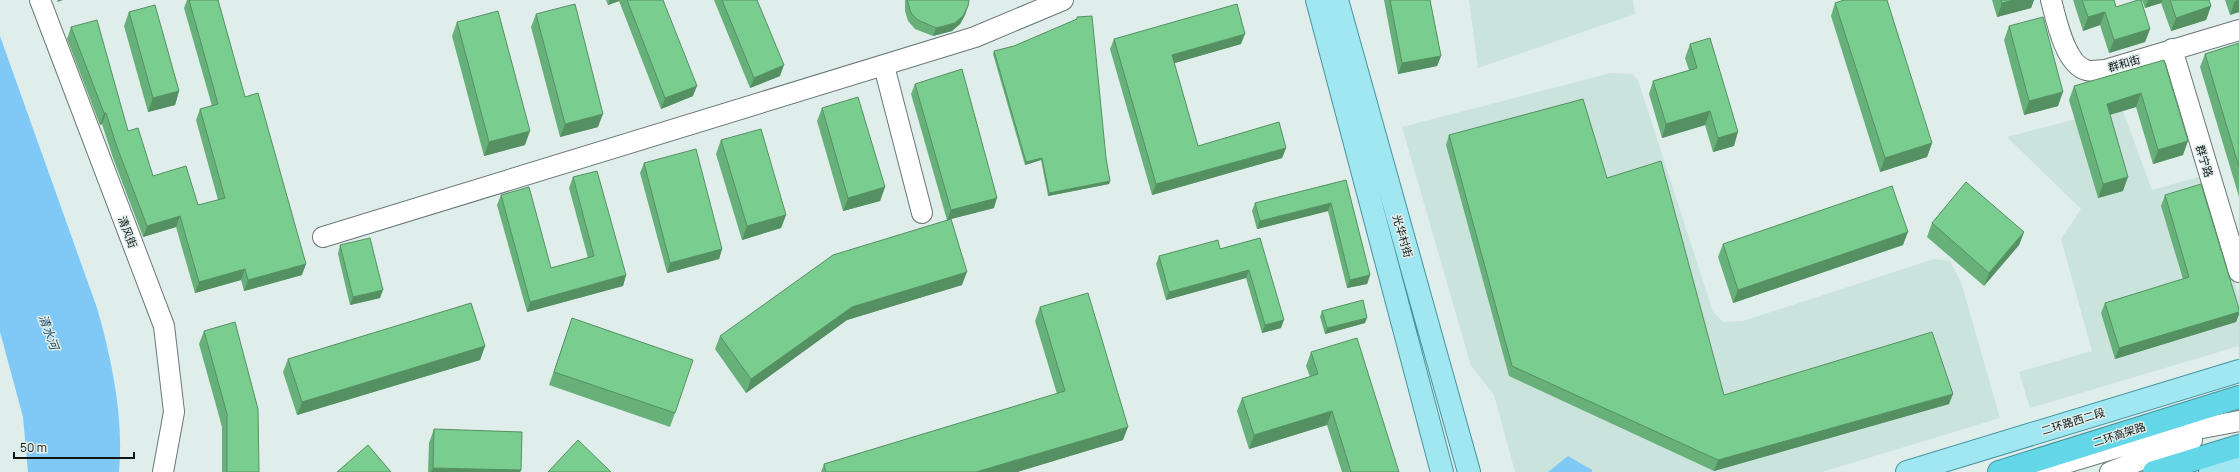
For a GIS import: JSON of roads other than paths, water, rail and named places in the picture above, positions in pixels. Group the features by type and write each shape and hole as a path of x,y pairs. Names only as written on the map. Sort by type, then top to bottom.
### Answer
{"highway":[{"name":"二环高架路","path":"1999,472 2239,397"},
{"path":"2154,472 2239,446"}],"main road":[{"name":"光华村街","path":"1317,0 1442,472"},
{"name":"光华村街","path":"1336,0 1469,472"},
{"name":"二环路西二段","path":"1908,472 2239,371"},
{"path":"2210,472 2239,463"}],"street":[{"name":"清风街","path":"40,0 164,326 174,412 163,472"},
{"path":"323,237 975,38 1063,0"},
{"name":"群和街","path":"2051,0 2063,42 2076,64 2086,70 2105,70 2239,30"},
{"name":"群宁路","path":"2172,49 2239,272"},
{"path":"884,66 922,213"},
{"path":"2036,472 2149,438 2239,421"},
{"path":"2110,472 2239,421"}],"water":[{"name":"清水河","path":"0,36 97,308 116,389 120,431 119,472 28,472 23,417 0,332"},
{"path":"1568,456 1592,470 1592,472 1548,472"}]}
